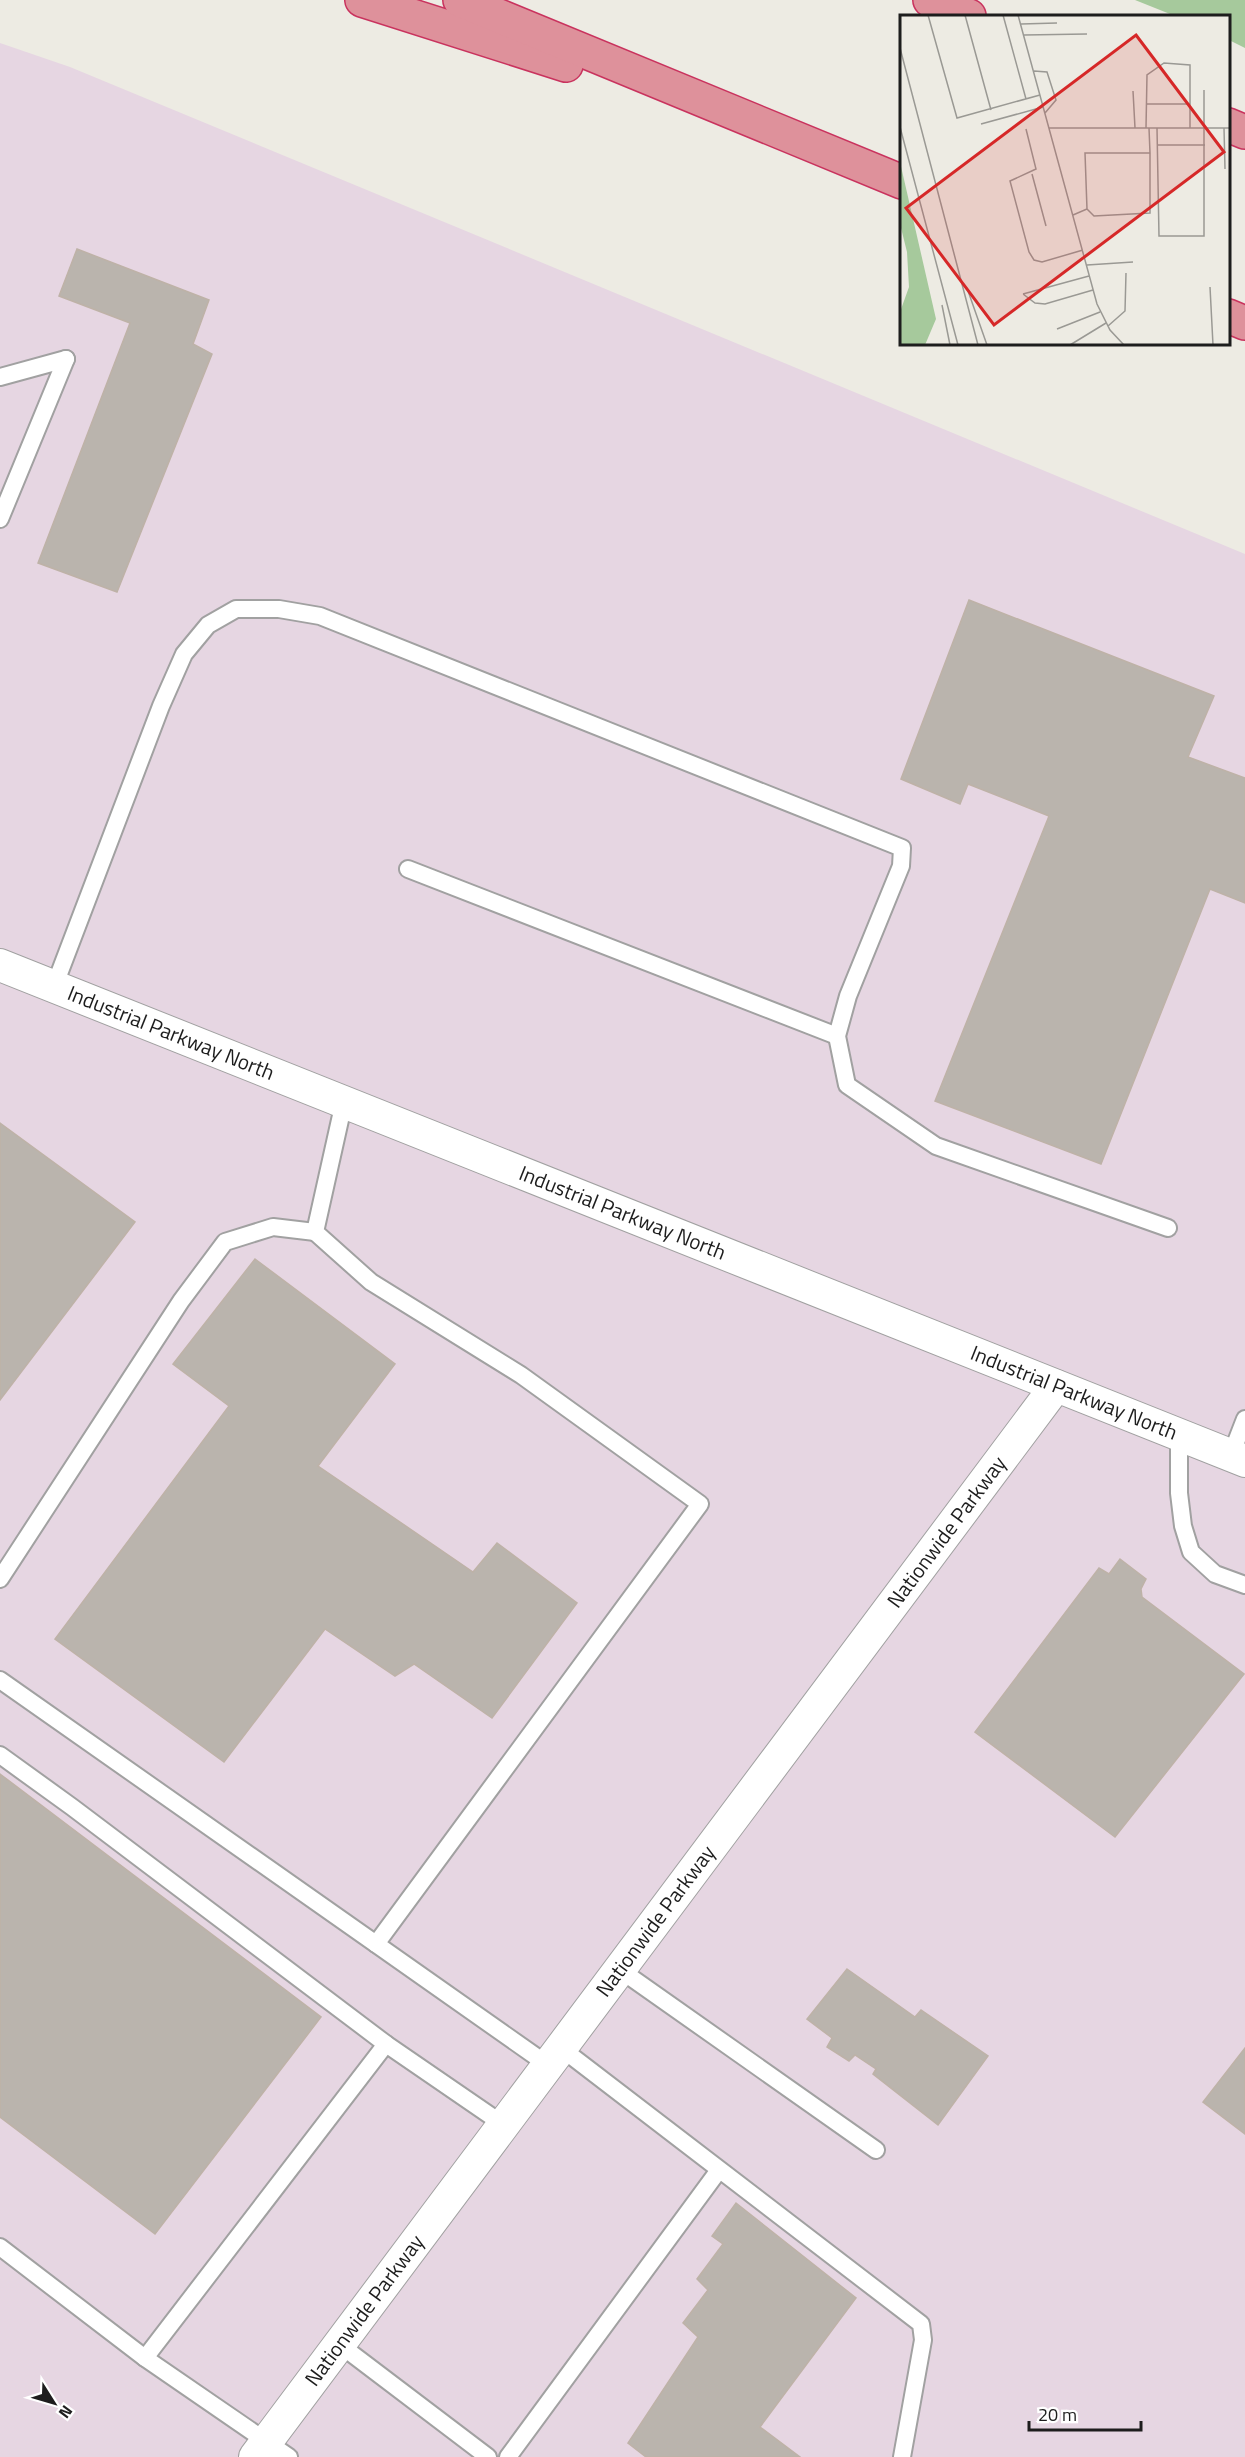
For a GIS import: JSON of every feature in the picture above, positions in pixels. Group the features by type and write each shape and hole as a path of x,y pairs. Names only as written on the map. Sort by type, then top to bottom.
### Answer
{"highway":[{"path":"362,0 787,135"},
{"path":"460,0 900,181"},
{"path":"930,0 967,15"},
{"path":"1230,126 1245,132"},
{"path":"1230,317 1245,322"}],"street":[{"name":"Industrial Parkway North","path":"0,965 1238,1458"},
{"name":"Nationwide Parkway","path":"271,2451 339,2344 1056,1386"}],"lane":[{"path":"0,376 66,359 0,519"},
{"path":"54,987 161,706 184,654 208,625 236,609 279,609 320,616 902,848 901,866 848,996 837,1036 847,1085 936,1146 1168,1228"},
{"path":"408,869 837,1036"},
{"path":"315,1232 344,1102"},
{"path":"0,1579 181,1300 225,1242 273,1227 315,1232 370,1282 521,1375 700,1504 376,1944"},
{"path":"1238,1458 1245,1419"},
{"path":"1179,1435 1179,1493 1183,1526 1191,1552 1215,1574 1245,1585"},
{"path":"0,1680 376,1944 555,2056 719,2170 921,2324 923,2340 902,2457"},
{"path":"0,1755 386,2043 504,2125"},
{"path":"620,1969 876,2150"},
{"path":"145,2358 386,2043"},
{"path":"508,2457 719,2170"},
{"path":"0,2247 271,2451"},
{"path":"339,2344 488,2457"}],"shaded area":[{"path":"0,43 70,67 1245,554 1245,2457 0,2457"}],"green space":[{"path":"1135,0 1245,0 1245,48 1230,40 1230,15 1172,15"}],"building":[{"path":"77,249 209,300 193,344 212,354 117,592 38,563 130,323 59,296"},
{"path":"969,600 1214,696 1188,757 1245,778 1245,903 1210,889 1101,1164 935,1101 1049,816 968,784 960,804 901,779"},
{"path":"0,1123 135,1222 0,1400"},
{"path":"255,1259 395,1364 318,1466 473,1572 497,1543 577,1603 492,1718 414,1664 395,1676 325,1629 224,1762 55,1639 229,1406 173,1364"},
{"path":"1120,1559 1146,1579 1141,1589 1142,1597 1244,1674 1115,1837 975,1732 1099,1568 1109,1574"},
{"path":"0,1774 321,2017 155,2234 0,2117"},
{"path":"847,1969 915,2017 921,2010 988,2056 938,2125 873,2074 876,2069 855,2055 849,2061 827,2047 832,2038 807,2019"},
{"path":"1245,2048 1245,2134 1203,2102"},
{"path":"736,2203 856,2298 760,2427 800,2457 646,2457 628,2443 698,2337 683,2323 708,2290 697,2279 723,2244 712,2236"}]}
